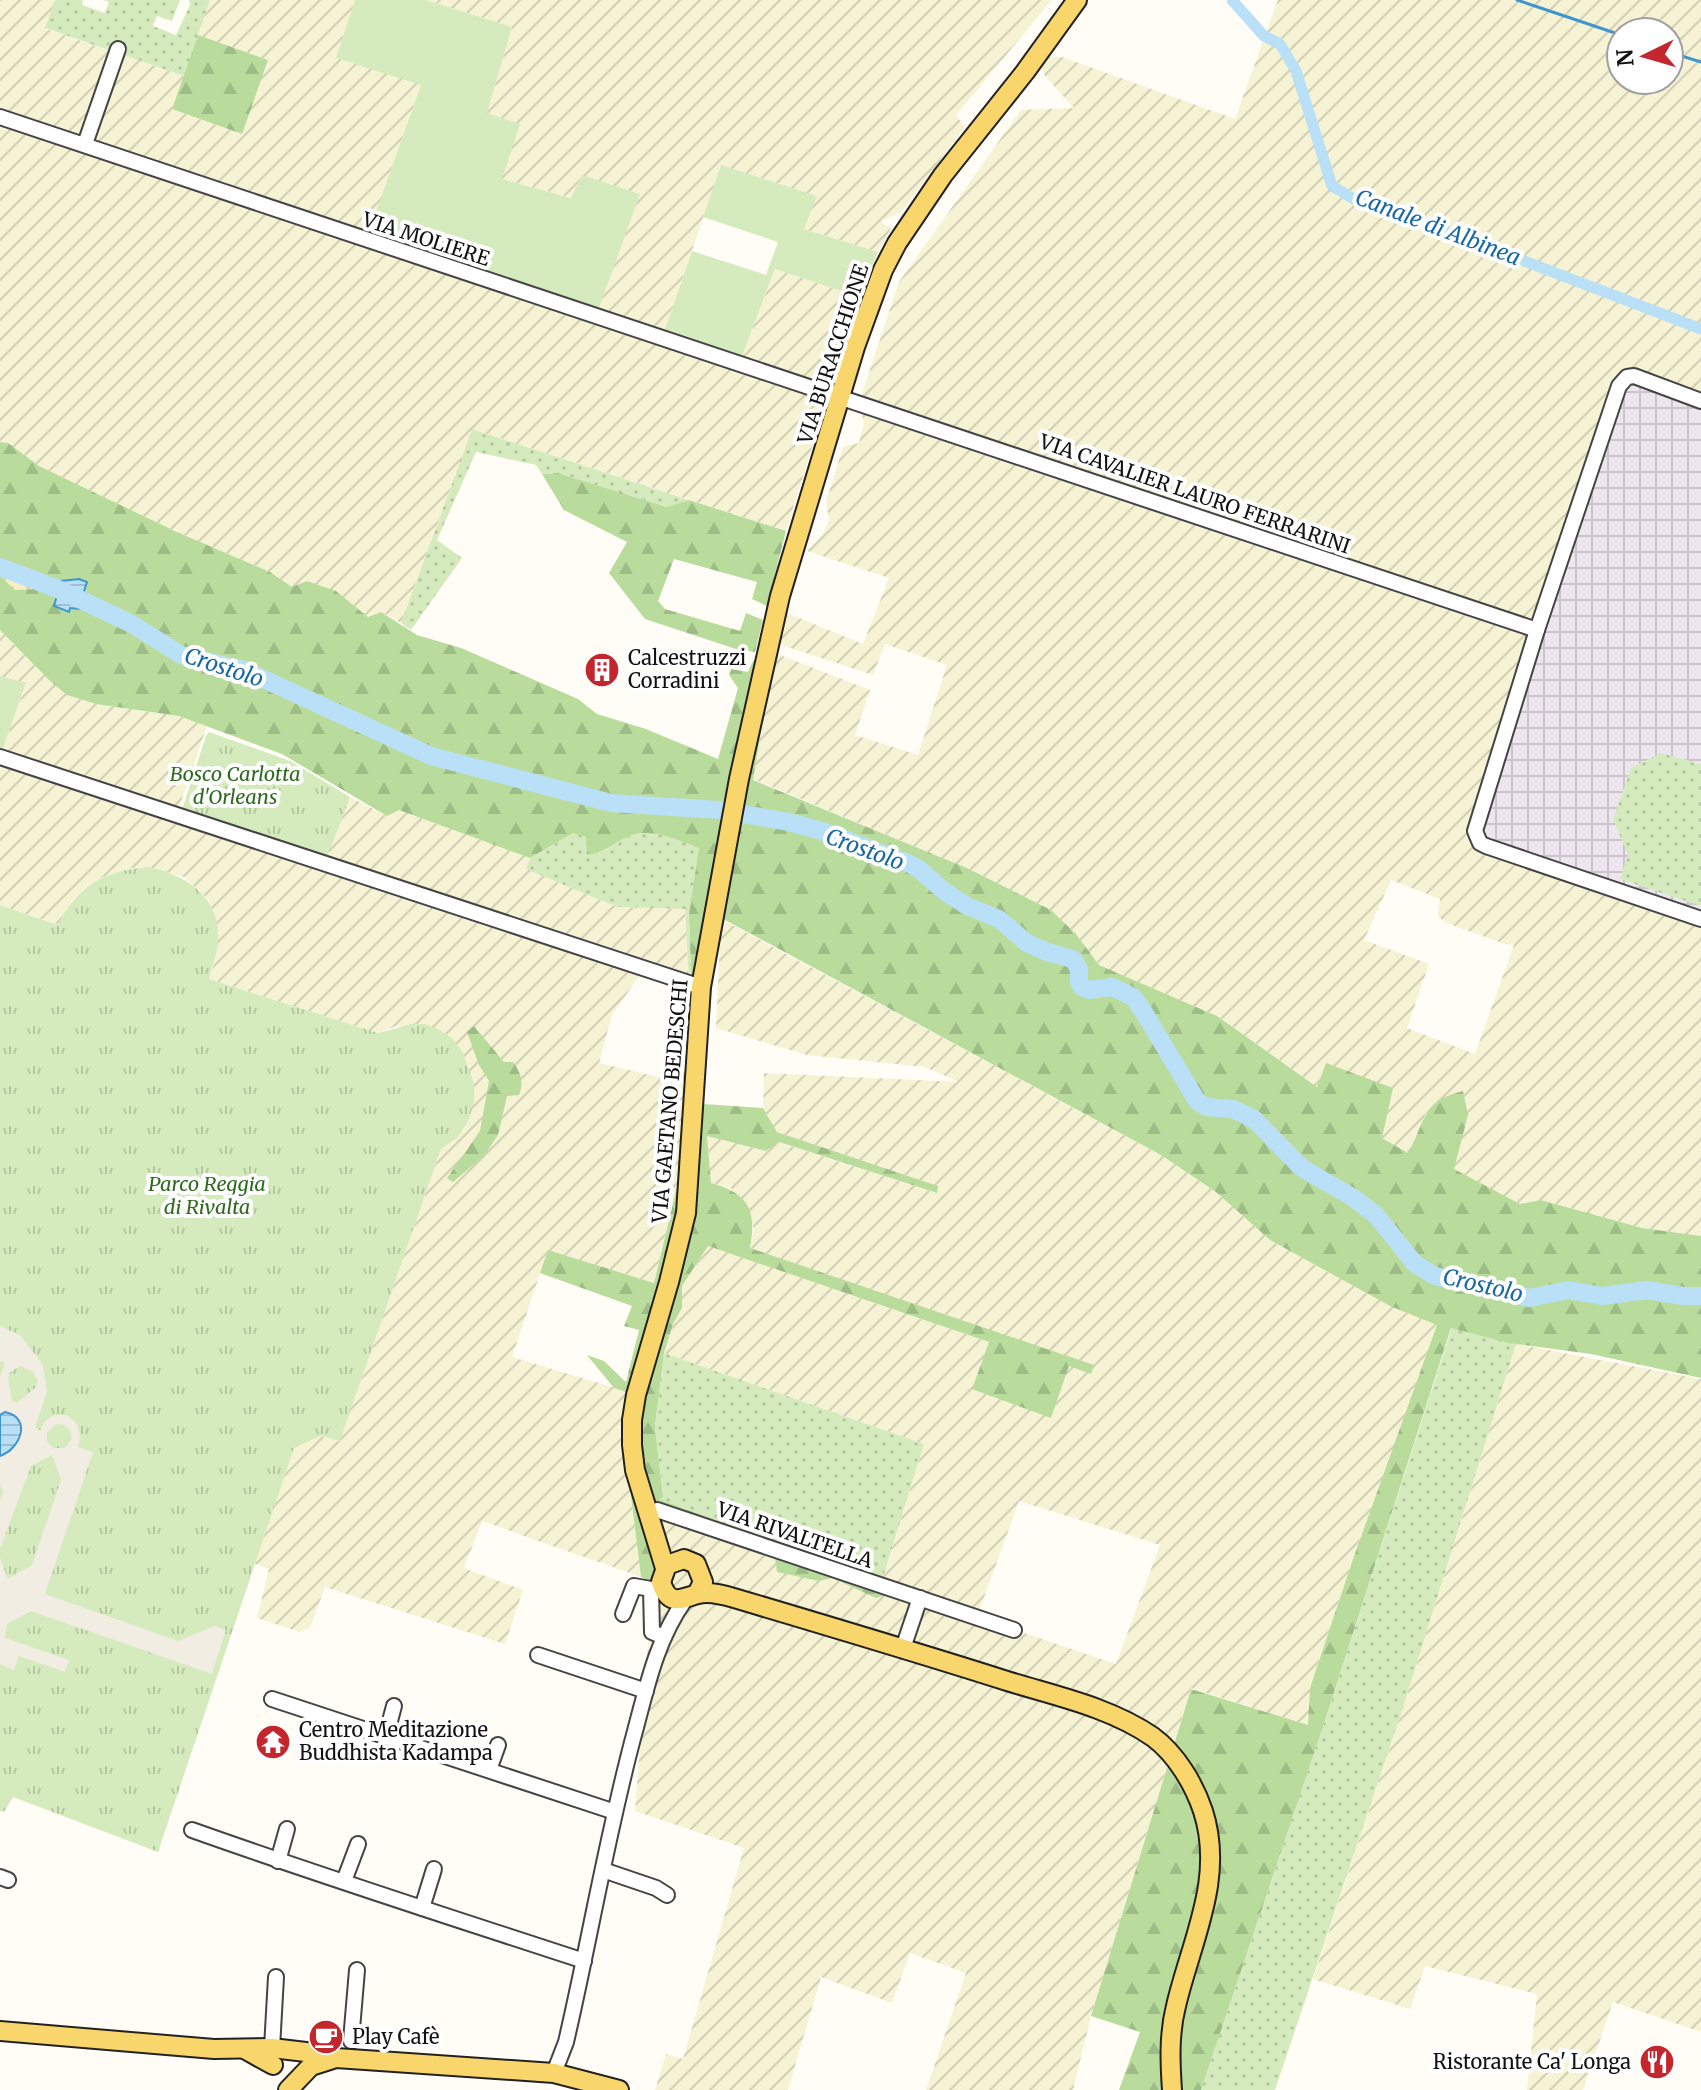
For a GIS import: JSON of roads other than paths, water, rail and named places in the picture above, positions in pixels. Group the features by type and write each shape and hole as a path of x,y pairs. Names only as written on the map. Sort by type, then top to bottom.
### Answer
{"main road":[{"name":"VIA BURACCHIONE","path":"740,774 779,599 872,295 897,243 943,175 1025,72 1077,0"},
{"name":"VIA GAETANO BEDESCHI","path":"665,1568 654,1516 635,1470 632,1420 636,1395 686,1213 701,987 740,774"},
{"name":"VIA GAETANO BEDESCHI","path":"654,1516 684,1559"},
{"path":"691,1597 703,1582 702,1575 696,1564 684,1559 674,1560 665,1568 658,1591 678,1600 728,1596 1108,1712 1156,1740 1190,1781 1208,1832 1210,1883 1173,2021 1172,2090"},
{"path":"702,1575 728,1596"},
{"path":"0,2031 244,2049 286,2070 336,2058 554,2073 619,2090"}],"street":[{"path":"85,144 118,49"},
{"name":"VIA MOLIERE","path":"0,117 840,397"},
{"path":"1701,401 1634,376 1622,380 1537,630 1475,831 1480,843 1486,846 1701,919"},
{"name":"VIA CAVALIER LAURO FERRARINI","path":"840,397 1537,630"},
{"path":"0,757 701,987"},
{"name":"VIA RIVALTELLA","path":"654,1516 1014,1630"},
{"path":"623,1614 634,1586 658,1591 665,1634"},
{"path":"554,2073 566,2042 615,1812 646,1691 665,1634 691,1597"},
{"path":"903,1648 920,1598"},
{"path":"538,1655 646,1691"},
{"path":"272,1699 292,1698 386,1736 615,1812"},
{"path":"386,1736 394,1706"},
{"path":"489,1770 498,1745"},
{"path":"278,1861 287,1829"},
{"path":"192,1830 584,1961"},
{"path":"344,1881 358,1844"},
{"path":"422,1908 434,1869"},
{"path":"603,1870 656,1888 667,1895"},
{"path":"351,2041 357,1970"},
{"path":"276,1977 286,2070"}],"water":[{"path":"79,579 87,582 83,594 90,605 81,609 70,608 69,612 54,606 61,581"},
{"path":"5,1412 14,1415 21,1427 18,1441 0,1456 0,1415"}],"waterway":[{"name":"Canale di Albinea","path":"1232,0 1264,36 1280,44 1296,71 1332,186 1354,199 1457,235 1701,329"},
{"path":"1517,0 1605,30"},
{"path":"1685,57 1701,62"},
{"name":"Crostolo","path":"0,567 58,589 132,624 181,655 244,670 431,756 611,803 719,810 789,822 910,864 967,906 999,919 1027,943 1073,959 1079,969 1082,987 1089,990 1112,987 1133,997 1197,1101 1206,1107 1233,1109 1254,1119 1302,1168 1376,1215 1415,1264 1435,1276 1529,1298 1569,1290 1602,1296 1647,1290 1701,1296"}],"place":[{"name":"Calcestruzzi Corradini","path":"602,670"},
{"name":"Centro Meditazione Buddhista Kadampa","path":"273,1742"},
{"name":"Play Cafè","path":"326,2037"},
{"name":"Ristorante Ca' Longa","path":"1657,2062"}],"park label":[{"name":"Bosco Carlotta d'Orleans","path":"235,786"},
{"name":"Parco Reggia di Rivalta","path":"207,1196"}]}
